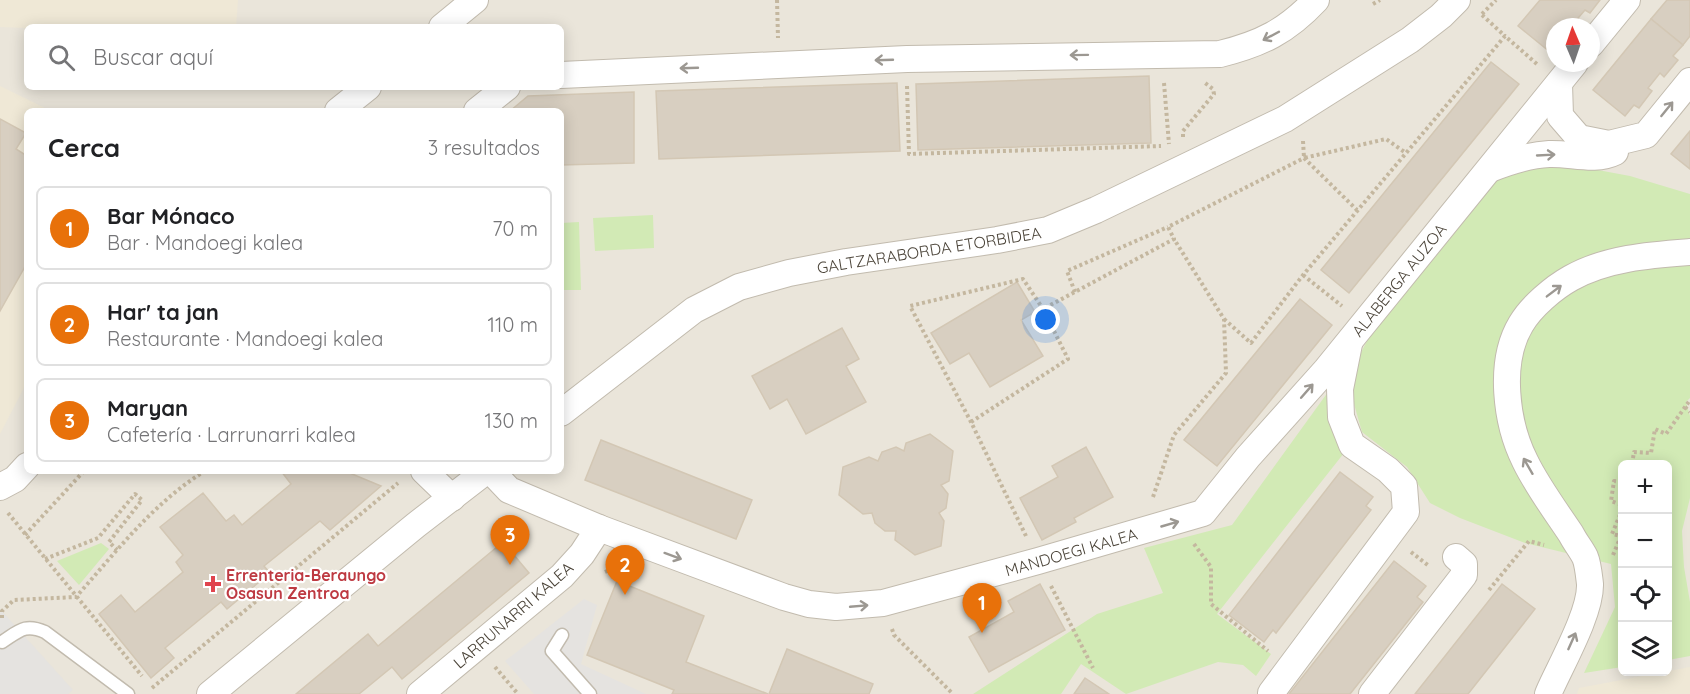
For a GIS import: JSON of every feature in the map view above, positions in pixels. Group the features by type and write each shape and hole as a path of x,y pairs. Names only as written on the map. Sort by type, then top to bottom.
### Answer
{"street":[{"path":"446,24 476,0"},
{"path":"564,75 907,59 1220,54 1249,47 1275,35 1316,0"},
{"path":"1600,33 1627,0"},
{"name":"GALTZARABORDA ETORBIDEA","path":"564,411 694,310 739,287 789,273 846,262 997,240 1048,230 1096,210 1285,119 1410,40 1444,5"},
{"name":"ALABERGA AUZOA","path":"1271,693 1406,512 1404,486 1388,470 1352,445 1341,417 1340,389 1357,332 1568,72"},
{"name":"ALABERGA AUZOA","path":"1490,170 1519,157 1550,154 1590,157 1612,154 1646,135 1690,81"},
{"path":"1559,84 1560,116 1579,138 1608,144 1646,135"},
{"path":"342,108 364,90"},
{"path":"481,108 503,90"},
{"path":"1548,694 1588,605 1590,585 1586,559 1525,462 1515,438 1508,407 1507,387 1512,348 1520,324 1542,300 1571,278 1611,262 1656,254 1690,252"},
{"name":"MANDOEGI KALEA","path":"494,474 509,490 598,528 784,597 809,604 836,607 883,603 1035,554 1177,522 1203,513 1357,332"},
{"path":"0,487 15,479 24,469"},
{"path":"427,474 452,498"},
{"path":"210,694 482,474"},
{"name":"LARRUNARRI KALEA","path":"420,694 562,576 582,554 598,528"},
{"path":"1372,694 1459,573"}],"lane":[{"path":"2,642 26,627 33,626 45,632 128,694"},
{"path":"562,635 552,651 590,694"}],"path":[{"path":"777,0 778,44"},
{"path":"1373,4 1380,0"},
{"path":"1496,0 1482,15 1559,84"},
{"path":"1168,228 1224,319 1251,343 1303,275 1505,36"},
{"path":"907,59 909,154 1161,146 1170,151 1162,54"},
{"path":"1075,292 1067,271 1168,228 1304,158 1386,139 1406,153"},
{"path":"1304,158 1357,210"},
{"path":"1043,309 1174,239"},
{"path":"1303,275 1357,332"},
{"path":"971,422 1068,359 1043,309 1023,279 910,306 971,422 1093,668"},
{"path":"1224,319 1226,374 1174,435 1152,501 1177,522 1211,567 1211,604 1248,634"},
{"path":"1633,460 1634,452 1651,453 1655,429 1666,434 1690,400"},
{"path":"1685,407 1690,412"},
{"path":"26,535 81,474"},
{"path":"76,597 146,518 200,474"},
{"path":"1618,481 1614,481 1611,501 1618,503"},
{"path":"145,694 400,482"},
{"path":"45,559 98,538 135,494 142,500 109,542 117,550"},
{"path":"6,512 152,688"},
{"path":"1389,535 1459,573 1487,592 1529,540 1586,559"},
{"path":"883,603 894,635 953,694"},
{"path":"497,670 518,694"}],"shaded area":[{"path":"0,0 1690,0 1690,694 0,694"},
{"path":"0,0 238,0 236,24 24,24 24,28 0,27"},
{"path":"0,86 45,108 24,108 24,388 0,434"},
{"path":"584,599 597,605 581,664 646,694 534,694 505,661"},
{"path":"0,609 73,690 68,694 0,694"},
{"path":"1690,667 1690,694 1577,694 1579,688 1642,676 1672,676 1672,670"}],"green space":[{"path":"1571,165 1630,176 1690,194 1690,398 1686,402 1690,416 1690,498 1682,531 1684,567 1690,602 1690,656 1672,659 1672,460 1618,460 1618,668 1584,673 1615,607 1611,564 1525,543 1460,518 1430,503 1407,467 1362,432 1352,397 1357,360 1385,307 1499,172 1524,166"},
{"path":"653,215 654,248 595,251 593,218"},
{"path":"579,222 581,290 564,290 564,223"},
{"path":"1328,392 1344,453 1217,614 1271,654 1256,676 1243,665 1218,662 1126,694 1081,664 1061,694 973,694 1097,614 1163,593 1144,548 1232,525"},
{"path":"101,543 109,549 79,585 57,561"}],"building":[{"path":"1540,0 1600,0 1590,13 1585,10 1578,18 1546,18 1546,49 1518,26"},
{"path":"1667,0 1690,0 1690,36 1683,45 1651,19"},
{"path":"1651,19 1683,45 1673,56 1678,60 1664,77 1660,73 1648,88 1652,91 1639,108 1634,105 1625,116 1593,90"},
{"path":"1491,62 1519,84 1349,293 1321,270"},
{"path":"1149,76 1151,143 918,150 916,84"},
{"path":"897,83 900,151 659,159 656,91"},
{"path":"634,92 634,163 564,165 564,108 514,108 528,96"},
{"path":"0,119 24,132 24,136 16,149 24,154 24,268 0,311"},
{"path":"1690,131 1690,169 1671,154"},
{"path":"1017,282 1035,312 1021,320 1043,356 990,387 969,353 950,364 931,333"},
{"path":"1300,299 1332,325 1217,466 1184,440"},
{"path":"842,328 859,359 846,366 866,402 806,434 787,399 770,409 752,376"},
{"path":"930,434 953,451 949,481 941,485 948,494 946,508 939,513 944,521 941,546 915,555 895,540 896,531 885,531 875,523 872,513 863,514 839,495 843,467 869,457 878,461 882,452 896,447 904,451 906,443"},
{"path":"601,440 752,500 736,539 585,480"},
{"path":"1086,447 1113,497 1074,518 1076,522 1042,540 1020,498 1058,477 1052,466"},
{"path":"1340,472 1373,497 1366,506 1371,510 1276,633 1273,630 1264,642 1229,615"},
{"name":"Errenteria-Beraungo Osasun Zentroa","path":"283,474 352,474 381,486 330,530 320,521 264,566 270,573 227,609 221,602 165,648 174,658 151,678 99,614 121,595 135,612 183,572 176,562 183,555 160,527 203,493 226,521 234,515 242,525 291,484"},
{"path":"503,542 529,573 402,679 392,667 359,694 296,694 368,634 378,646"},
{"path":"1394,561 1426,586 1417,597 1423,602 1350,694 1289,694"},
{"path":"617,581 704,616 686,662 768,694 672,694 674,690 587,655"},
{"path":"1040,584 1065,630 989,672 969,637 1014,612 1008,601"},
{"path":"1502,584 1535,609 1468,694 1415,694"},
{"path":"787,649 873,684 869,694 769,694"},
{"path":"1085,678 1109,694 1074,694"}],"place":[{"name":"Maryan","path":"510,565"},
{"name":"Errenteria-Beraungo Osasun Zentroa","path":"213,584"},
{"name":"Har' ta jan","path":"625,595"},
{"name":"Bar Mónaco","path":"982,633"}]}
